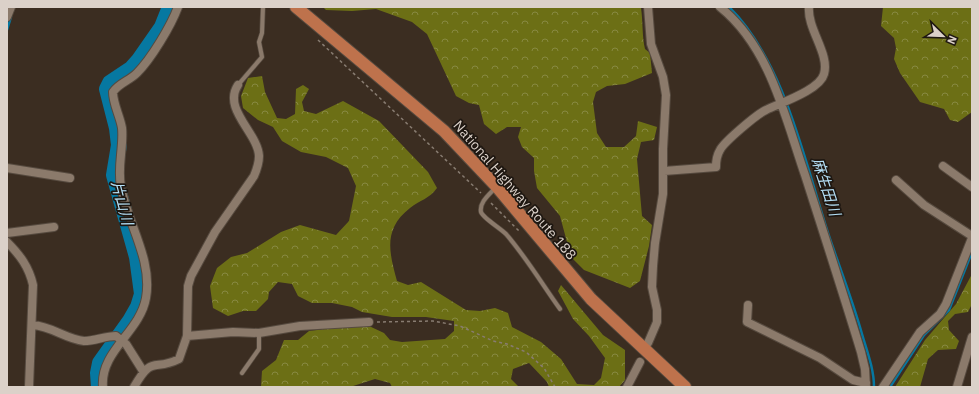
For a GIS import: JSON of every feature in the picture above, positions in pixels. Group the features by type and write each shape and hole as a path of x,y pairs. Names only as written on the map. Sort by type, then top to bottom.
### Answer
{"highway":[{"name":"National Highway Route 188","path":"296,7 444,130 497,187 591,298 685,387"}],"street":[{"path":"7,17 11,7"},
{"path":"103,387 102,379 106,363 120,339 142,310 146,298 146,274 144,259 121,186 122,127 113,92 117,87 138,72 168,29 178,7"},
{"path":"648,7 650,44 663,77 666,95 663,149 663,194 654,243 652,287 657,310 657,322 648,343"},
{"path":"720,7 742,28 756,48 781,104 861,352 865,370 866,385 853,380 820,358 747,322 748,305"},
{"path":"664,171 716,167 720,149 727,141 764,111 815,86 824,75 824,62 809,20 809,7"},
{"path":"134,387 143,371 152,365 179,359 187,336 188,286 191,276 215,232 254,176 258,166 259,154 256,143 236,106 234,90 238,85"},
{"path":"942,166 972,187"},
{"path":"7,168 70,178"},
{"path":"883,387 920,332 940,314 946,304 972,237 924,205 896,180"},
{"path":"7,233 54,227"},
{"path":"7,242 24,262 31,275 33,285 33,325 29,387"},
{"path":"187,336 233,332 259,333 300,326 369,322"},
{"path":"33,325 86,341 120,339"},
{"path":"957,387 972,337"},
{"path":"120,339 143,371"},
{"path":"627,387 640,362"}],"lane":[{"path":"238,85 262,56 259,42 262,33 263,7"},
{"path":"497,187 486,198 481,206 481,214 486,219 499,226 514,243 560,309"},
{"path":"242,372 259,349 259,333"}],"path":[{"path":"369,322 433,321 460,326 493,341 507,344 526,352 544,368 555,387"}],"green space":[{"path":"323,7 641,8 644,44 645,49 650,53 652,73 625,84 607,86 596,92 593,102 597,133 606,147 624,147 636,136 638,121 657,127 654,140 641,142 637,159 642,216 652,225 649,246 640,281 630,288 584,270 571,257 560,216 537,188 534,171 534,158 522,147 518,137 521,127 507,127 496,134 484,124 479,105 469,103 456,96 427,34 412,22 376,9 352,11 326,10"},
{"path":"883,7 972,7 972,112 958,122 950,120 944,109 920,102 900,73 894,59 896,48 894,38 881,26"},
{"path":"262,76 265,92 277,118 286,119 295,114 296,89 303,85 309,89 302,102 304,111 316,114 343,101 379,121 428,172 437,188 431,195 414,205 401,216 395,224 392,233 390,251 397,281 408,285 421,282 466,310 480,311 495,308 508,313 512,327 541,342 561,359 577,384 594,385 601,378 605,358 589,336 573,319 558,291 561,285 603,335 625,350 625,380 619,387 549,387 547,382 529,363 513,369 511,379 519,387 392,387 390,383 375,379 350,387 261,387 262,371 276,360 284,340 298,340 309,331 349,326 369,326 384,333 390,340 402,342 445,339 454,331 454,321 426,317 392,317 362,312 352,307 332,303 312,303 298,296 292,284 278,282 269,292 268,299 256,311 243,311 228,316 213,308 210,286 217,268 231,257 247,253 281,232 300,225 336,235 349,221 356,186 348,168 326,157 301,152 282,141 273,127 258,120 243,108 241,96 248,78"},
{"path":"972,274 972,304 968,312 955,314 948,321 949,330 959,341 956,349 938,350 928,359 920,387 895,387 925,340 956,304"}],"waterway":[{"name":"片山川","path":"99,387 98,373 100,363 130,321 138,307 142,294 137,257 114,175 119,145 117,128 107,89 110,83 131,69 139,60 162,27 170,7"},
{"name":"麻生田川","path":"729,7 749,30 765,56 792,116 830,239 851,298 868,353 872,367 874,387"},
{"path":"7,30 11,17"},
{"path":"890,387 924,335 949,310 972,252"}]}
